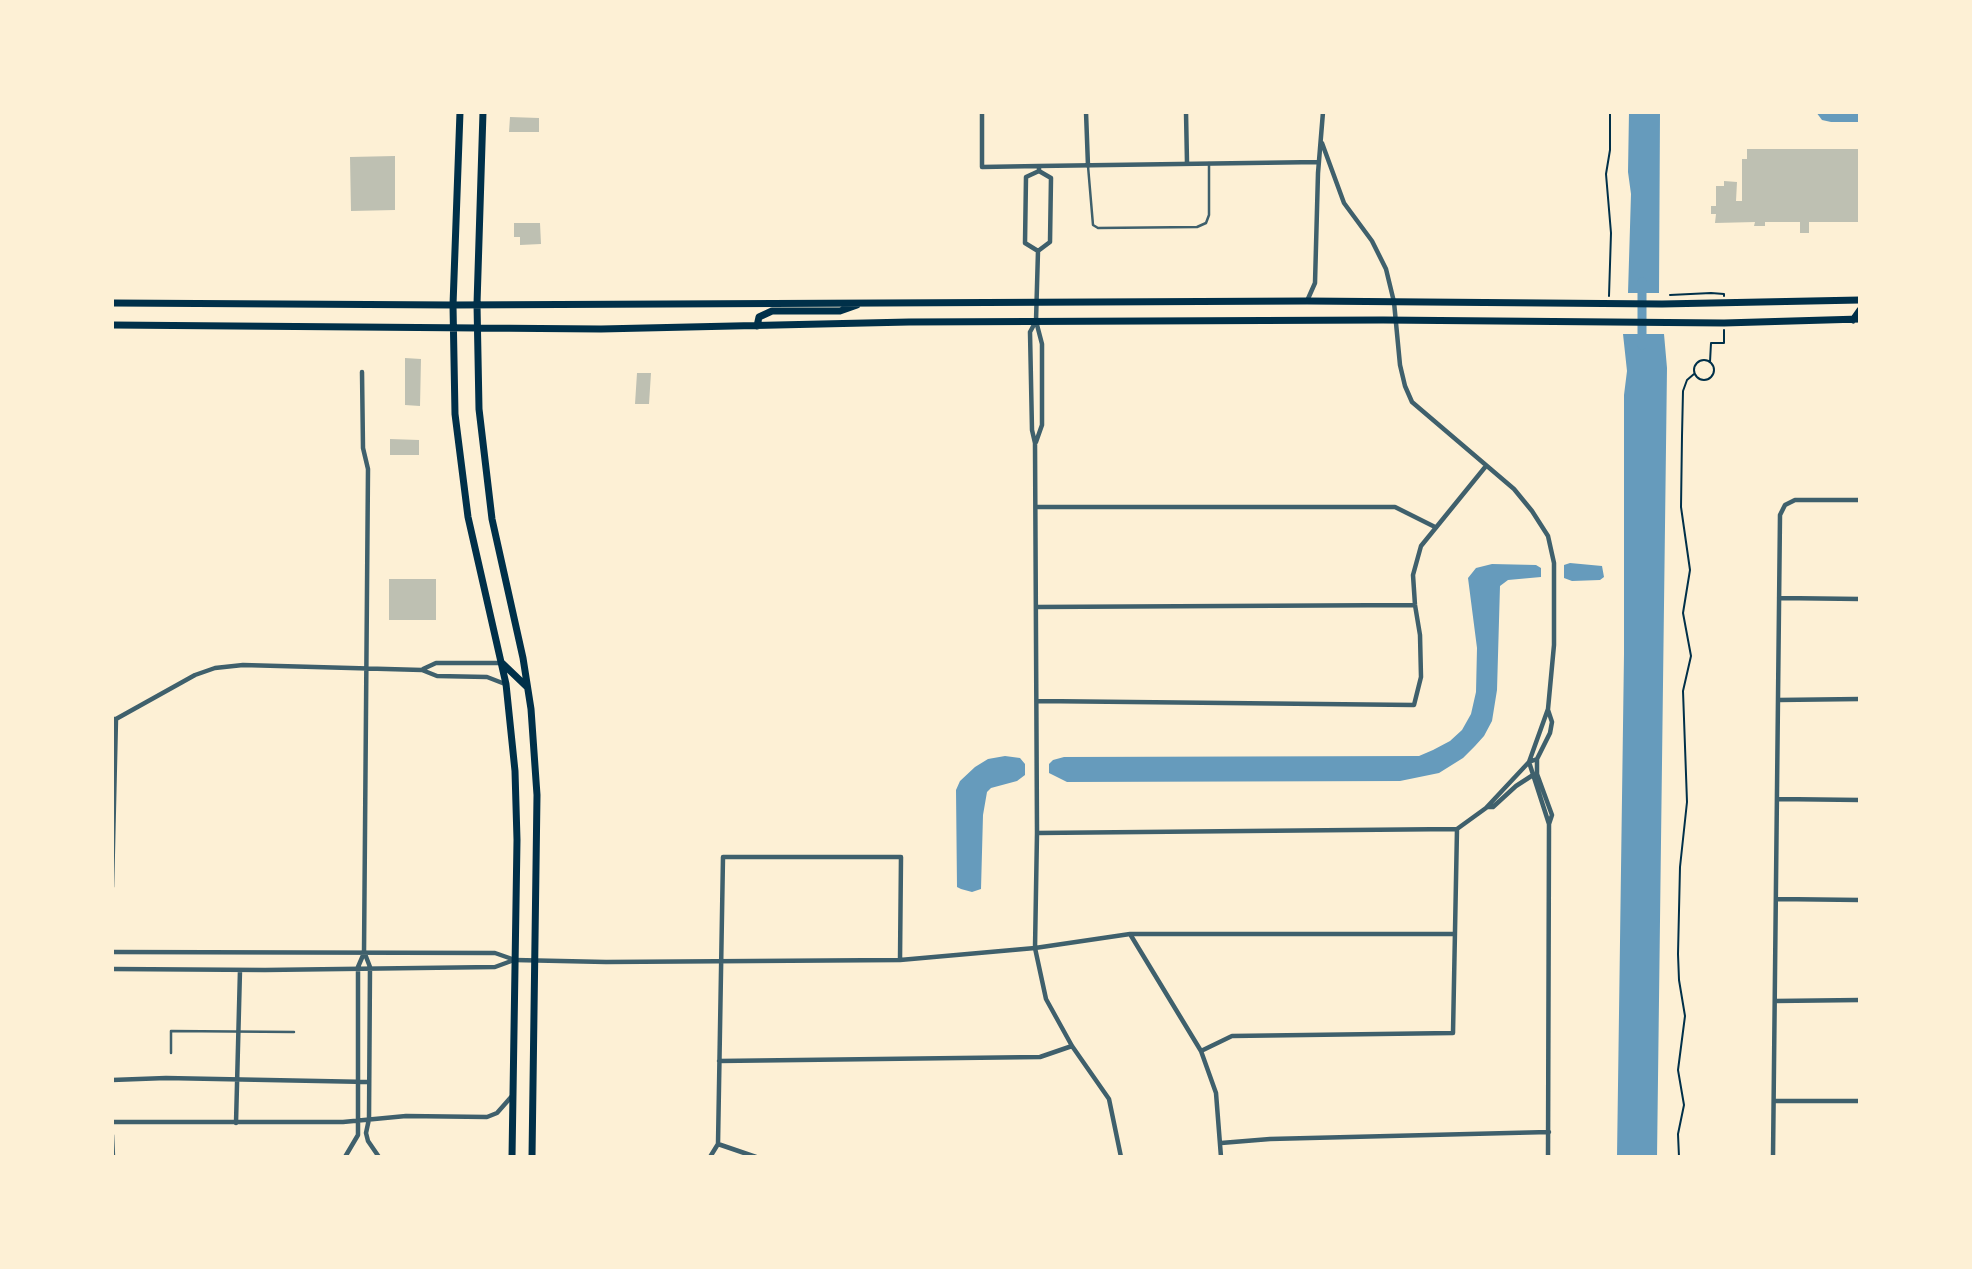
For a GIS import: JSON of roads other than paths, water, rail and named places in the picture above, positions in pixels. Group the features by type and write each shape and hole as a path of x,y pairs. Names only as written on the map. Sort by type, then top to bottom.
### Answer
{"main road":[{"path":"460,112 453,304 455,414 474,548 506,684 516,796 512,1157"},
{"path":"483,112 477,304 479,409 494,530 523,658 532,721 537,793 532,1157"},
{"path":"112,303 1307,301 1662,304 1860,300"},
{"path":"757,326 759,317 772,311 840,311 861,303"},
{"path":"112,325 477,328 1036,321 1396,320 1662,323 1856,320 1860,310"},
{"path":"502,663 527,686"}],"street":[{"path":"982,112 982,167 1040,169 1187,163 1320,162"},
{"path":"1086,112 1088,166"},
{"path":"1186,112 1187,163"},
{"path":"1307,301 1315,284 1323,112"},
{"path":"1322,143 1344,204 1373,241 1391,284 1399,365 1412,402 1514,489 1548,536 1554,563 1554,645 1548,709 1529,762 1552,815 1549,824 1549,1157"},
{"path":"1038,251 1025,243 1026,177 1040,169"},
{"path":"1038,251 1050,242 1051,178 1040,169"},
{"path":"1035,443 1042,425 1042,344 1036,321 1038,251"},
{"path":"1036,321 1030,332 1032,430 1035,443 1035,948 1046,999 1072,1046 1109,1099 1121,1157"},
{"path":"345,1157 358,1135 358,967 364,953 368,469 363,448 362,372"},
{"path":"1037,701 1414,705 1421,677 1420,635 1413,575 1421,546 1486,466"},
{"path":"1773,1157 1780,515 1785,505 1795,499 1860,500"},
{"path":"1035,507 1395,507 1434,527"},
{"path":"1779,598 1860,599"},
{"path":"1036,607 1415,605"},
{"path":"422,670 436,663 502,663"},
{"path":"112,887 114,719 179,682 215,668 270,664 422,670 437,676 487,677 506,684"},
{"path":"1778,700 1860,699"},
{"path":"1535,775 1536,759 1550,733 1552,722 1548,709"},
{"path":"1037,833 1457,829 1486,807 1529,762 1536,759"},
{"path":"1486,807 1493,807 1516,786 1535,775"},
{"path":"1777,799 1860,800"},
{"path":"1201,1051 1232,1036 1453,1034 1457,829"},
{"path":"710,1157 718,1144 723,857 901,857 900,960"},
{"path":"1776,899 1860,900"},
{"path":"112,952 495,953 515,960 535,961 900,960 1035,948 1130,934 1455,934"},
{"path":"1130,934 1201,1051 1216,1093 1220,1157"},
{"path":"364,953 370,967 369,1119 366,1133 379,1157"},
{"path":"112,969 495,967 515,960"},
{"path":"236,1123 240,970"},
{"path":"1774,1001 1860,1000"},
{"path":"719,1061 1040,1057 1072,1046"},
{"path":"112,1080 166,1078 369,1082"},
{"path":"112,1122 236,1123 487,1117 497,1113 513,1096"},
{"path":"1773,1101 1860,1101"},
{"path":"1221,1143 1270,1139 1549,1132"},
{"path":"112,1135 113,1157"},
{"path":"718,1144 756,1157"}],"lane":[{"path":"1088,166 1093,225 1098,228 1197,227 1206,223 1209,215 1209,163"},
{"path":"171,1054 171,1031 294,1032"}],"water":[{"path":"1629,112 1660,112 1659,293 1628,293 1631,194 1628,172"},
{"path":"1816,112 1860,112 1860,122 1822,120"},
{"path":"1623,334 1664,334 1667,368 1657,1157 1617,1157 1624,654 1624,395 1627,371"},
{"path":"1570,563 1602,566 1604,577 1600,580 1572,581 1564,578 1564,565"},
{"path":"1492,564 1536,565 1541,568 1541,577 1508,580 1500,586 1497,690 1492,721 1484,736 1463,758 1439,773 1400,781 1067,782 1049,773 1049,764 1064,757 1419,756 1433,750 1450,741 1462,730 1471,714 1476,692 1477,648 1468,578 1476,568"},
{"path":"1005,756 1020,758 1025,764 1025,775 1017,781 991,788 987,792 983,815 981,889 972,892 961,889 957,887 956,790 960,781 975,767 988,759"}],"waterway":[{"path":"1642,282 1642,345"}]}
